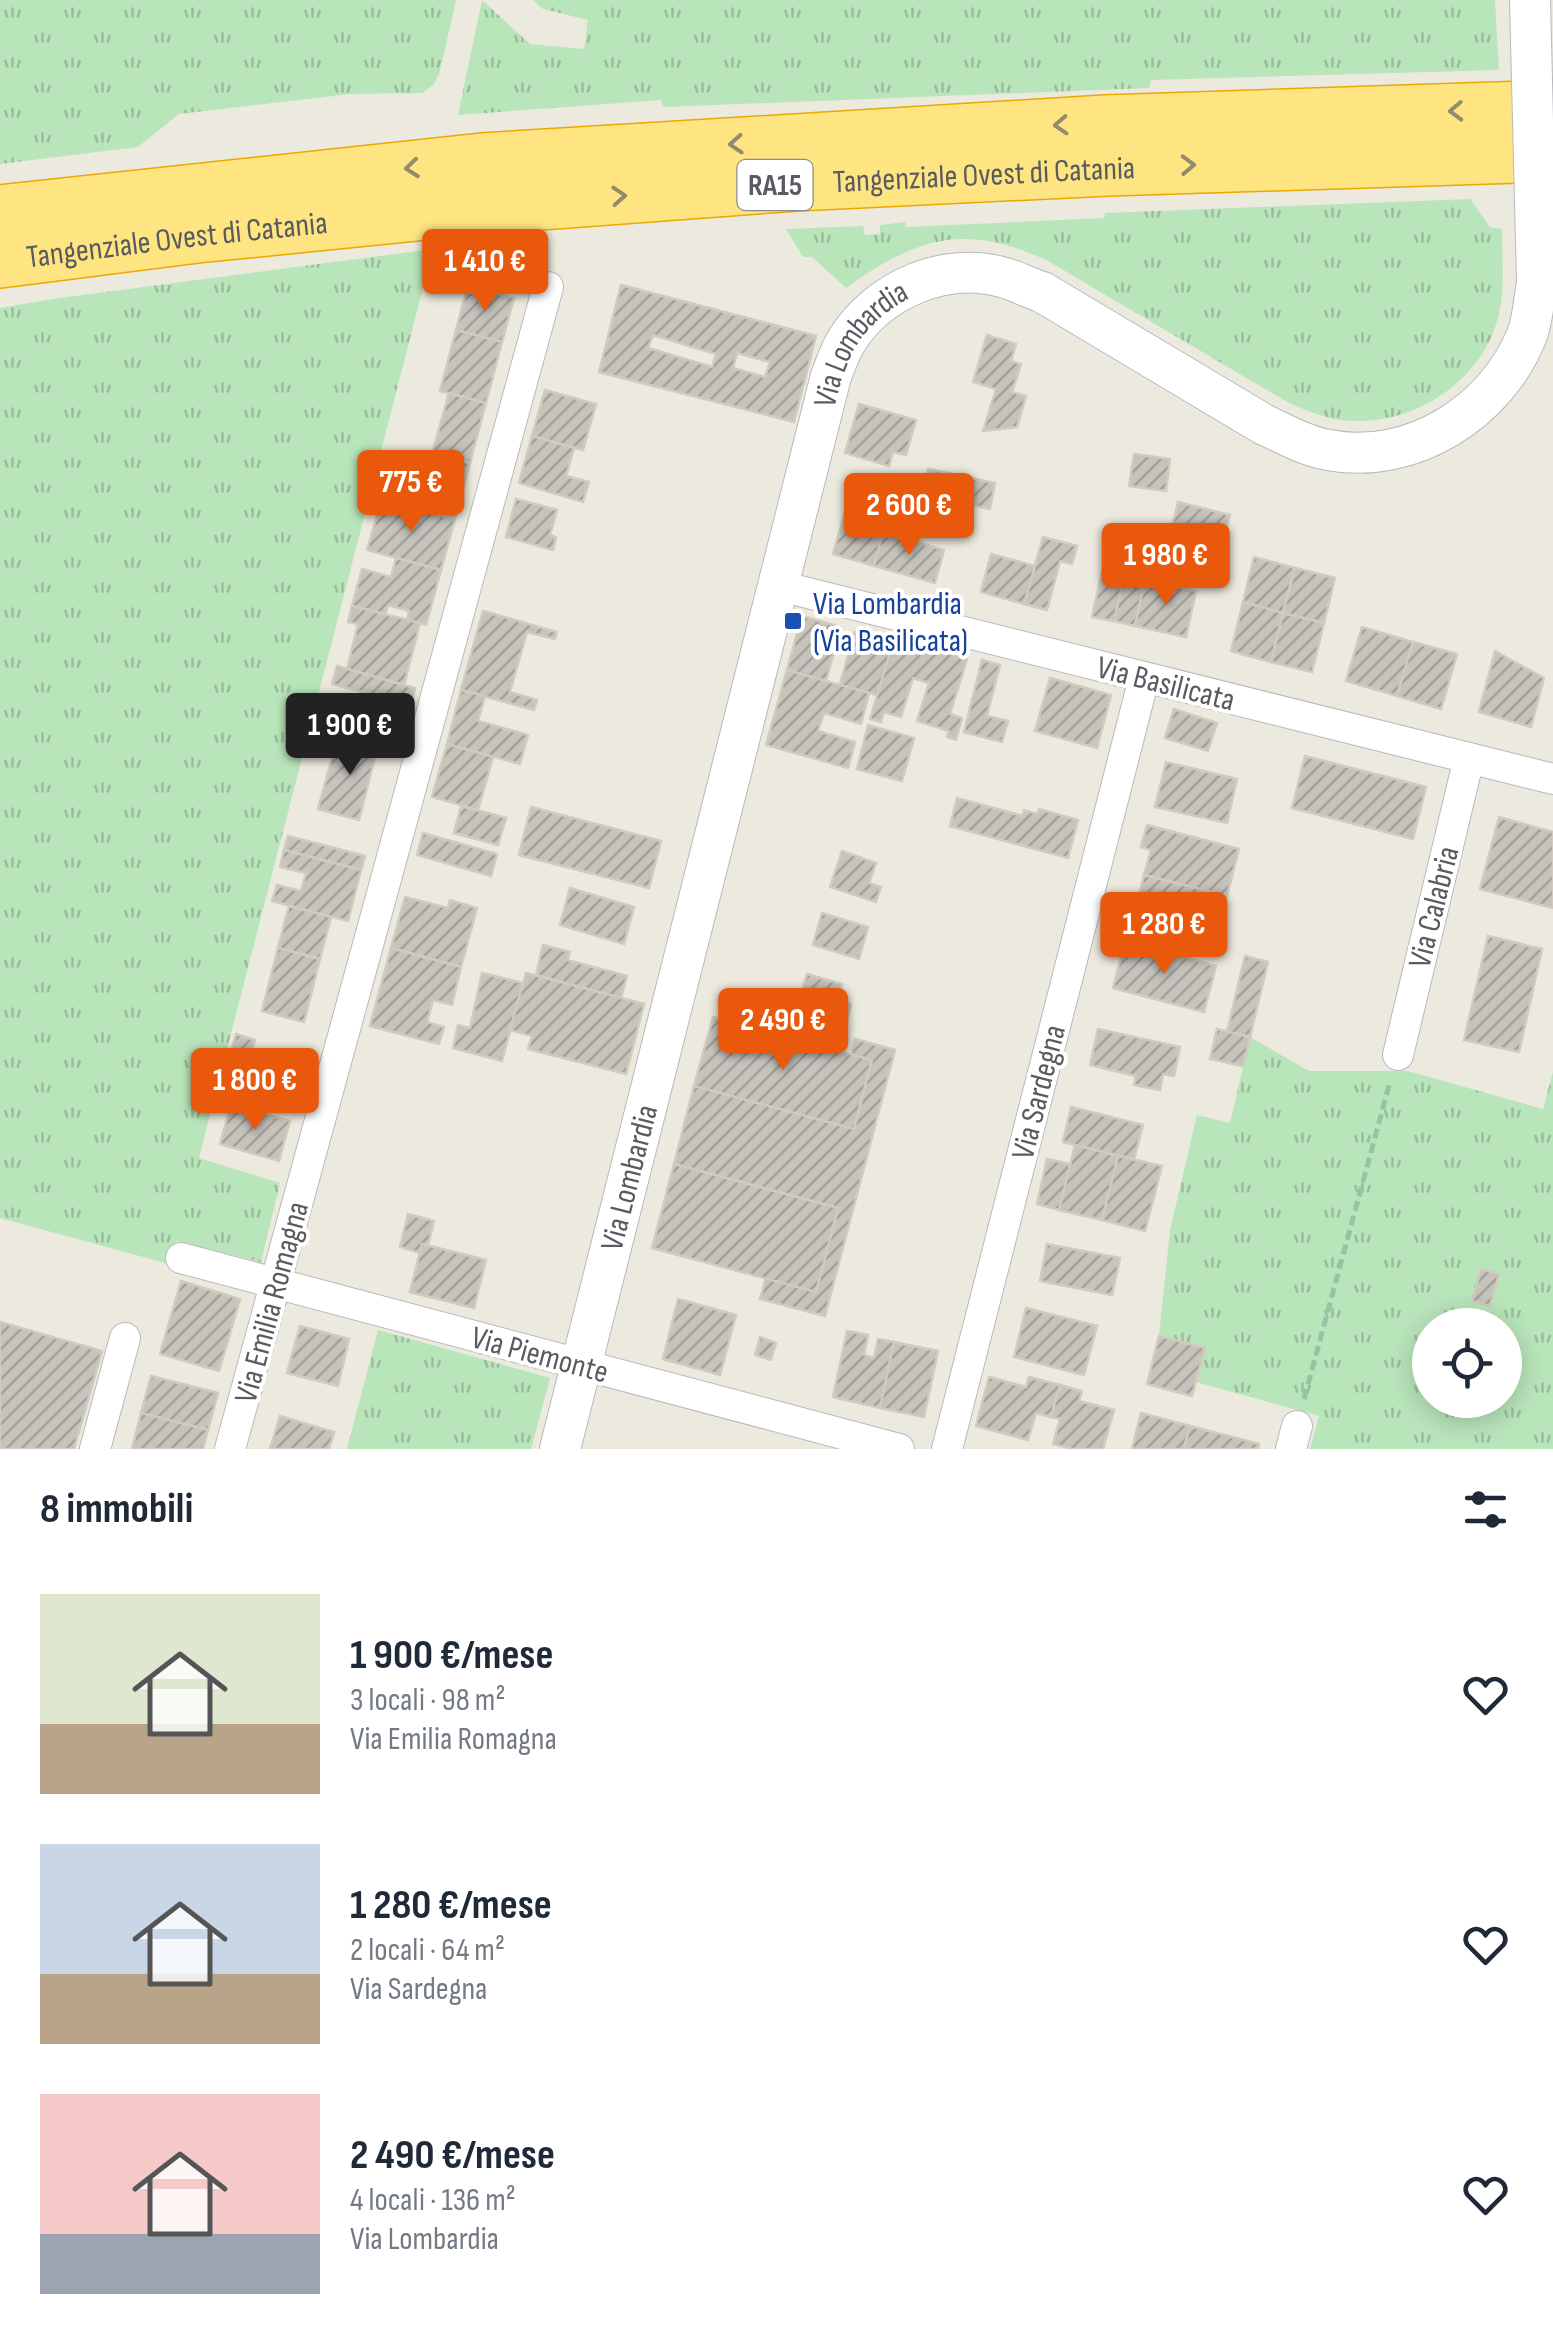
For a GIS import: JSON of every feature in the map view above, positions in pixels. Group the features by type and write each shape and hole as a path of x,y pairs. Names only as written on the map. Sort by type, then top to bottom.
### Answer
{"highway":[{"name":"Tangenziale Ovest di Catania","path":"0,214 482,161 1106,123 1553,108"},
{"name":"Tangenziale Ovest di Catania","path":"0,260 197,235 486,206 796,184 1108,168 1553,154"},
{"path":"0,294 486,206"}],"street":[{"name":"Via Lombardia","path":"560,1449 830,376 846,342 860,323 905,288 940,275 974,273 1003,277 1042,292 1263,424 1328,450 1388,450 1448,428 1498,386 1514,362 1528,332 1538,282 1530,0"},
{"name":"Via Emilia Romagna","path":"230,1449 548,287"},
{"name":"Via Basilicata","path":"780,586 1553,779"},
{"name":"Via Sardegna","path":"946,1449 1144,678"},
{"name":"Via Calabria","path":"1398,1055 1468,758"},
{"name":"Via Piemonte","path":"181,1258 899,1449"},
{"path":"95,1449 125,1338"}],"path":[{"path":"1294,1438 1398,1055"}],"green space":[{"path":"0,0 456,0 439,75 423,93 351,94 179,114 138,147 0,164"},
{"path":"482,0 530,44 584,49 588,20 543,9 533,0 1495,0 1499,70 1151,80 1149,88 663,107 661,100 458,115"},
{"path":"1470,199 1490,227 1502,229 1502,293 1490,339 1477,361 1440,396 1417,409 1366,421 1333,419 1289,403 1048,261 1018,249 966,239 943,241 896,257 846,288 812,257 803,257 786,229 863,226 865,235 880,234 880,225 905,222 906,227 1104,218 1105,213"},
{"path":"433,249 199,1158 280,1183 261,1262 176,1241 169,1264 0,1218 0,308"},
{"path":"1250,1037 1309,1071 1408,1071 1543,1109 1553,1072 1553,1449 1310,1449 1319,1416 1196,1382 1204,1348 1159,1336 1170,1230 1197,1115 1230,1123"},
{"path":"378,1330 550,1378 531,1449 347,1449"}],"building":[{"path":"468,285 514,298 502,342 456,330"},
{"path":"621,285 816,336 794,422 599,372","holes":["653,335 716,354 712,367 648,348","737,353 770,362 765,377 733,368"]},
{"path":"456,330 502,342 486,403 440,391"},
{"path":"987,335 1016,344 1011,361 1021,364 1012,392 1026,396 1017,427 983,431 996,389 973,382"},
{"path":"545,390 596,404 583,450 532,436"},
{"path":"449,393 486,403 470,463 432,454"},
{"path":"859,404 916,420 906,455 893,452 889,466 845,453"},
{"path":"532,436 574,448 566,476 589,482 583,502 519,483"},
{"path":"432,454 470,463 455,519 394,502 399,484 422,490"},
{"path":"1134,454 1170,459 1166,491 1129,486"},
{"path":"928,469 995,483 990,509 923,495"},
{"path":"849,498 889,510 874,566 833,554"},
{"path":"382,499 455,519 441,570 367,550"},
{"path":"516,499 557,510 550,535 556,537 553,550 506,537"},
{"path":"1178,502 1230,515 1218,560 1167,547"},
{"path":"883,532 944,550 935,583 874,566"},
{"path":"1043,537 1077,546 1072,564 1060,561 1047,610 1024,604"},
{"path":"991,554 1035,566 1024,604 981,592"},
{"path":"1254,557 1295,568 1283,613 1243,602"},
{"path":"396,558 441,570 426,625 407,620 409,611 388,605 385,614 352,606 362,569 391,577"},
{"path":"1295,568 1335,578 1324,623 1283,613"},
{"path":"1102,571 1124,576 1114,621 1092,617"},
{"path":"1124,576 1145,580 1135,626 1114,621"},
{"path":"1145,580 1196,591 1186,637 1135,626"},
{"path":"1243,602 1283,613 1271,662 1231,651"},
{"path":"352,606 420,623 404,685 347,669 358,624 348,622"},
{"path":"483,611 557,632 555,639 527,632 510,692 537,700 534,710 461,690"},
{"path":"1283,613 1324,623 1312,672 1271,662"},
{"path":"802,616 841,627 826,681 787,670"},
{"path":"1362,627 1413,642 1397,696 1346,681"},
{"path":"854,632 894,643 877,695 840,685"},
{"path":"895,636 967,659 950,714 962,718 956,740 947,737 949,731 917,721 929,683 913,678 901,717 884,712 881,722 870,719"},
{"path":"1413,642 1457,654 1441,709 1397,696"},
{"path":"1495,651 1544,678 1531,727 1479,712"},
{"path":"982,660 1000,665 987,716 1008,721 1002,742 964,732"},
{"path":"337,666 415,688 400,742 355,730 366,693 332,684"},
{"path":"787,670 869,693 861,724 824,713 818,731 855,742 848,768 766,745"},
{"path":"1050,678 1111,695 1097,748 1035,731"},
{"path":"461,690 485,696 478,721 528,735 520,764 447,744"},
{"path":"1174,709 1217,723 1208,751 1165,738"},
{"path":"868,725 914,738 902,781 857,769"},
{"path":"355,730 380,737 359,820 318,809 333,754 349,759"},
{"path":"447,744 493,757 478,810 432,797"},
{"path":"1305,756 1426,787 1413,839 1292,808"},
{"path":"1166,762 1237,779 1227,823 1155,807"},
{"path":"957,798 1023,816 1024,810 1037,814 1039,809 1078,820 1068,858 950,826"},
{"path":"461,806 506,818 498,845 454,833"},
{"path":"531,807 661,841 649,888 519,855"},
{"path":"1499,817 1553,832 1553,908 1480,889"},
{"path":"1147,825 1239,849 1227,896 1144,875 1151,850 1141,847"},
{"path":"423,833 497,854 491,876 417,855"},
{"path":"288,836 365,856 361,870 284,850"},
{"path":"284,850 361,870 348,921 272,901 277,885 301,891 306,873 280,867"},
{"path":"842,851 876,863 869,883 881,887 876,902 830,887"},
{"path":"1144,875 1227,896 1215,942 1124,918 1131,893 1139,896"},
{"path":"570,888 634,907 624,944 560,925"},
{"path":"405,897 448,908 450,900 477,908 461,967 391,948"},
{"path":"289,906 331,917 320,959 278,948"},
{"path":"822,913 868,927 859,959 813,945"},
{"path":"1488,936 1542,949 1519,1052 1464,1040"},
{"path":"1125,941 1216,966 1204,1012 1113,988"},
{"path":"543,945 570,952 567,960 627,976 621,998 536,975"},
{"path":"278,948 320,959 304,1022 262,1011"},
{"path":"391,948 461,967 452,1005 433,1000 427,1022 444,1027 439,1044 370,1026"},
{"path":"1245,956 1268,962 1250,1037 1227,1032"},
{"path":"482,973 523,983 502,1061 453,1048 458,1025 470,1028"},
{"path":"526,973 644,1004 626,1074 528,1049 532,1036 510,1030"},
{"path":"807,974 842,984 837,1000 851,1004 846,1023 797,1008"},
{"path":"713,1017 872,1060 854,1129 694,1086"},
{"path":"1098,1029 1180,1047 1174,1076 1163,1074 1160,1090 1134,1085 1136,1076 1090,1065"},
{"path":"1217,1029 1250,1037 1243,1066 1210,1059"},
{"path":"236,1034 255,1040 238,1101 219,1096"},
{"path":"855,1039 895,1050 825,1316 760,1299 766,1278 816,1292 838,1208 674,1164 694,1086 854,1129 872,1060 851,1054"},
{"path":"231,1105 290,1121 279,1161 220,1144"},
{"path":"1071,1107 1143,1125 1134,1159 1063,1142"},
{"path":"1075,1145 1118,1156 1102,1220 1059,1210"},
{"path":"1118,1156 1162,1166 1145,1231 1102,1220"},
{"path":"1047,1159 1070,1164 1059,1210 1037,1204"},
{"path":"674,1164 838,1208 816,1292 652,1248"},
{"path":"408,1214 434,1221 428,1245 422,1244 420,1253 400,1247"},
{"path":"422,1244 486,1260 474,1308 410,1292"},
{"path":"1047,1244 1120,1258 1112,1295 1040,1281"},
{"path":"1481,1269 1499,1274 1490,1306 1472,1301"},
{"path":"181,1281 240,1299 219,1371 160,1354"},
{"path":"678,1299 736,1315 720,1375 663,1359"},
{"path":"1026,1308 1097,1326 1084,1375 1014,1357"},
{"path":"0,1322 102,1351 74,1449 0,1449"},
{"path":"300,1326 349,1339 338,1386 287,1373"},
{"path":"847,1331 868,1335 864,1355 874,1358 878,1339 894,1342 880,1408 833,1397"},
{"path":"1159,1336 1205,1348 1192,1396 1147,1384"},
{"path":"760,1337 776,1343 771,1360 755,1355"},
{"path":"894,1342 938,1351 924,1417 880,1408"},
{"path":"151,1376 218,1393 208,1430 141,1413"},
{"path":"989,1377 1026,1387 1029,1377 1060,1385 1051,1417 1036,1413 1028,1440 976,1426"},
{"path":"1060,1385 1082,1391 1079,1401 1114,1410 1103,1449 1053,1444 1060,1419 1051,1417"},
{"path":"141,1413 208,1430 203,1449 132,1449"},
{"path":"1141,1413 1190,1426 1184,1449 1132,1449"},
{"path":"280,1416 334,1432 329,1449 270,1449"},
{"path":"1190,1426 1259,1444 1258,1449 1184,1449"}],"place":[{"name":"Via Lombardia (Via Basilicata)","path":"793,621"}]}
